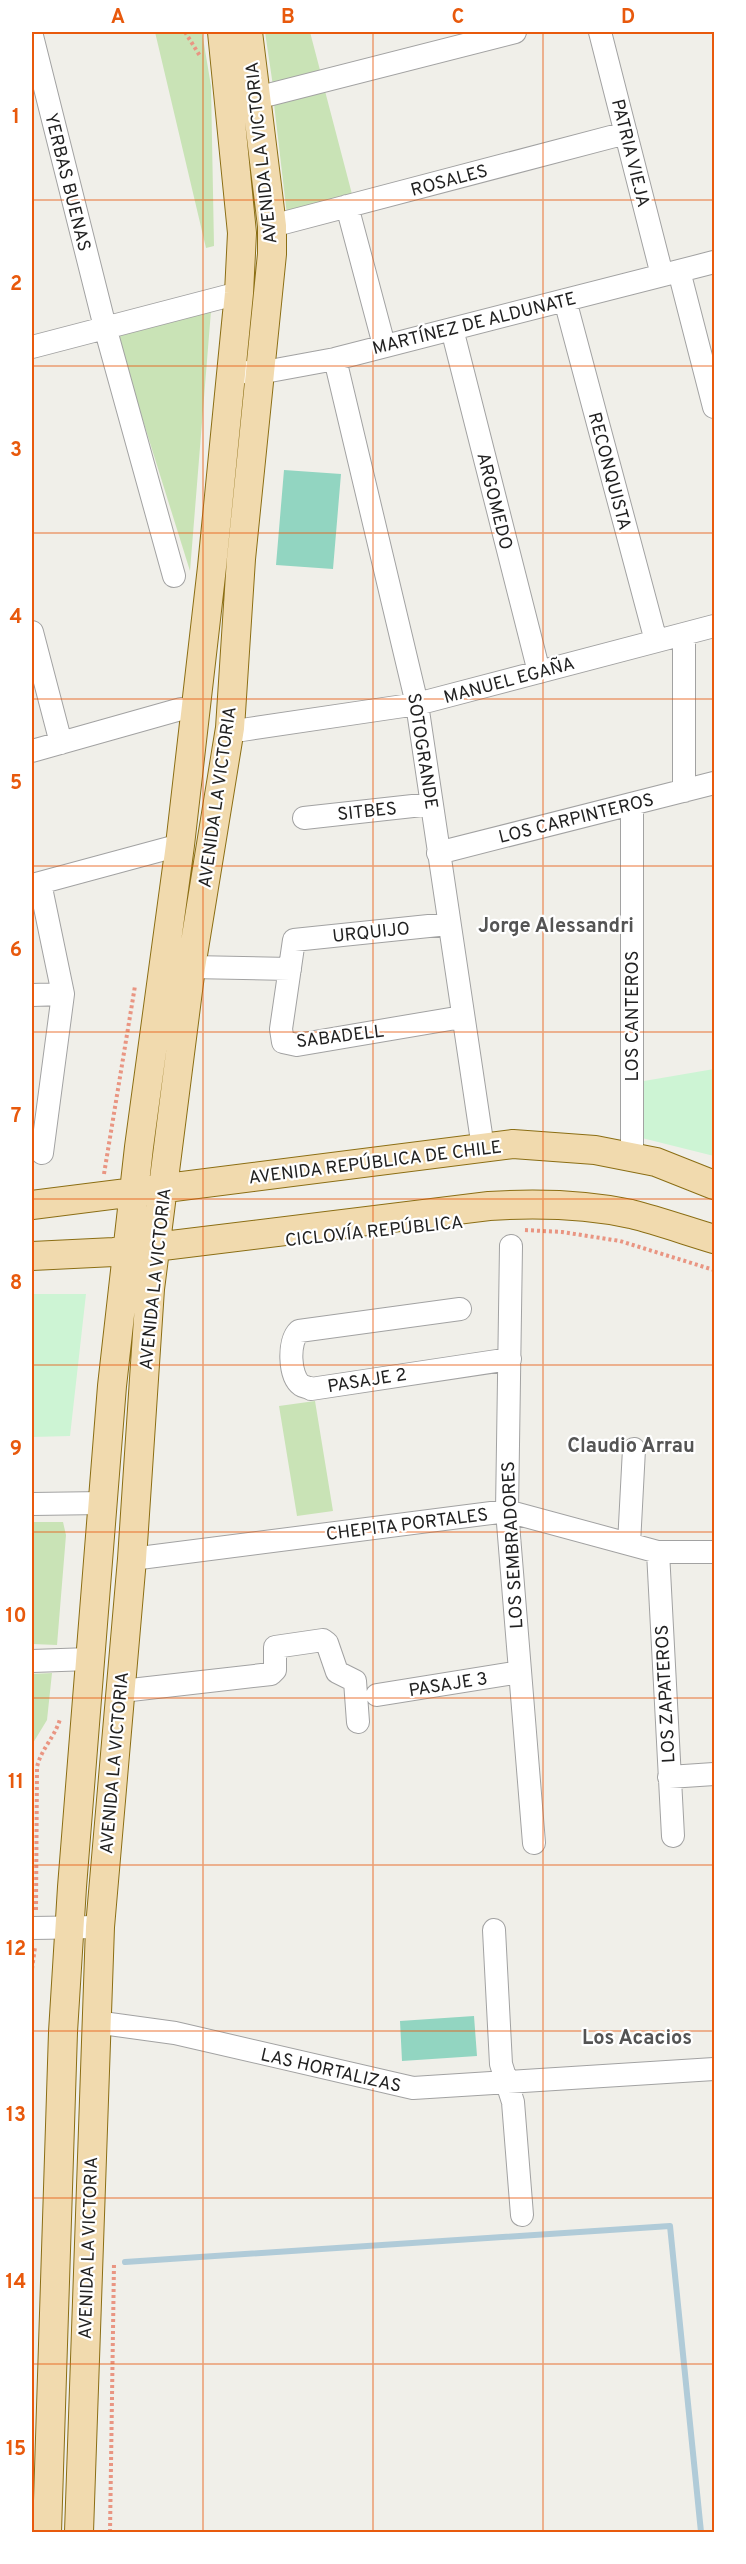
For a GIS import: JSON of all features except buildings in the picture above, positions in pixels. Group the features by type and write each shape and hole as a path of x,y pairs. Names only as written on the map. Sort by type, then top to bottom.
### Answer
{"main road":[{"name":"AVENIDA LA VICTORIA","path":"79,2532 100,1927 122,1691 150,1289 191,967 230,728 242,559 246,372 239,292 242,232 222,32"},
{"name":"AVENIDA LA VICTORIA","path":"47,2532 63,2032 112,1386 195,712 246,372 272,254 272,226 248,32"},
{"name":"AVENIDA REPÚBLICA DE CHILE","path":"32,1205 513,1144 595,1150 632,1157 656,1162 714,1185"},
{"path":"32,1256 127,1250 520,1204 578,1206 631,1214 714,1239"}],"street":[{"path":"256,98 438,41 515,32"},
{"name":"PATRIA VIEJA","path":"600,32 626,133 714,407"},
{"name":"YERBAS BUENAS","path":"32,36 105,327 174,576"},
{"name":"ROSALES","path":"272,226 626,133"},
{"path":"347,206 384,345"},
{"name":"MARTÍNEZ DE ALDUNATE","path":"246,372 335,359 714,262"},
{"path":"32,347 239,292"},
{"name":"RECONQUISTA","path":"565,300 656,641"},
{"name":"ARGOMEDO","path":"452,329 539,672"},
{"name":"SOTOGRANDE","path":"335,359 417,704 483,1148"},
{"name":"MANUEL EGAÑA","path":"230,728 242,730 417,704 714,626"},
{"path":"32,632 61,742"},
{"path":"684,634 684,791"},
{"path":"32,751 181,709 195,712"},
{"name":"LOS CARPINTEROS","path":"438,853 714,783"},
{"name":"SITBES","path":"304,818 431,804"},
{"name":"LOS CANTEROS","path":"632,804 632,1157"},
{"path":"42,1153 63,994 36,884 180,845"},
{"name":"URQUIJO","path":"294,940 448,924"},
{"name":"SABADELL","path":"294,940 280,1029 283,1042 297,1045 462,1017"},
{"path":"191,967 290,969"},
{"path":"32,995 63,994"},
{"name":"LOS SEMBRADORES","path":"515,1238 507,1511 534,1843"},
{"name":"PASAJE 2","path":"460,1309 299,1332 292,1342 294,1375 301,1385 311,1389 510,1359"},
{"path":"629,1544 634,1449"},
{"path":"32,1504 103,1503"},
{"name":"CHEPITA PORTALES","path":"132,1558 507,1511 658,1552 714,1552"},
{"name":"LOS ZAPATEROS","path":"658,1552 673,1836"},
{"path":"122,1691 272,1674 275,1670 275,1647 323,1640 327,1643 337,1672 355,1682 358,1722"},
{"path":"32,1661 90,1659"},
{"name":"PASAJE 3","path":"377,1695 520,1672"},
{"path":"669,1777 714,1774"},
{"path":"32,1928 100,1927"},
{"path":"494,1930 501,2064 505,2083 513,2102 522,2215"},
{"name":"LAS HORTALIZAS","path":"95,2022 175,2033 413,2088 714,2069"}],"path":[{"path":"515,1238 562,1232 620,1241 714,1270"},
{"path":"110,2532 114,2251"}],"green space":[{"path":"155,32 202,32 211,86 214,246 206,248"},
{"path":"265,32 310,32 321,74 273,86"},
{"path":"325,91 353,198 287,215 274,104"},
{"path":"211,311 190,571 116,334"},
{"path":"284,470 341,474 333,569 276,565"},
{"path":"714,1069 714,1156 642,1138 644,1081"},
{"path":"32,1294 86,1294 70,1436 32,1437"},
{"path":"315,1401 333,1511 297,1516 279,1406"},
{"path":"33,1522 63,1522 66,1535 57,1645 32,1644"},
{"path":"52,1673 47,1720 33,1743 32,1674"},
{"path":"474,2016 477,2056 402,2061 400,2021"}],"waterway":[{"path":"125,2262 670,2226 701,2532"}],"district":[{"name":"Jorge Alessandri","path":"556,925"},
{"name":"Claudio Arrau","path":"631,1445"},
{"name":"Los Acacios","path":"637,2037"}]}
